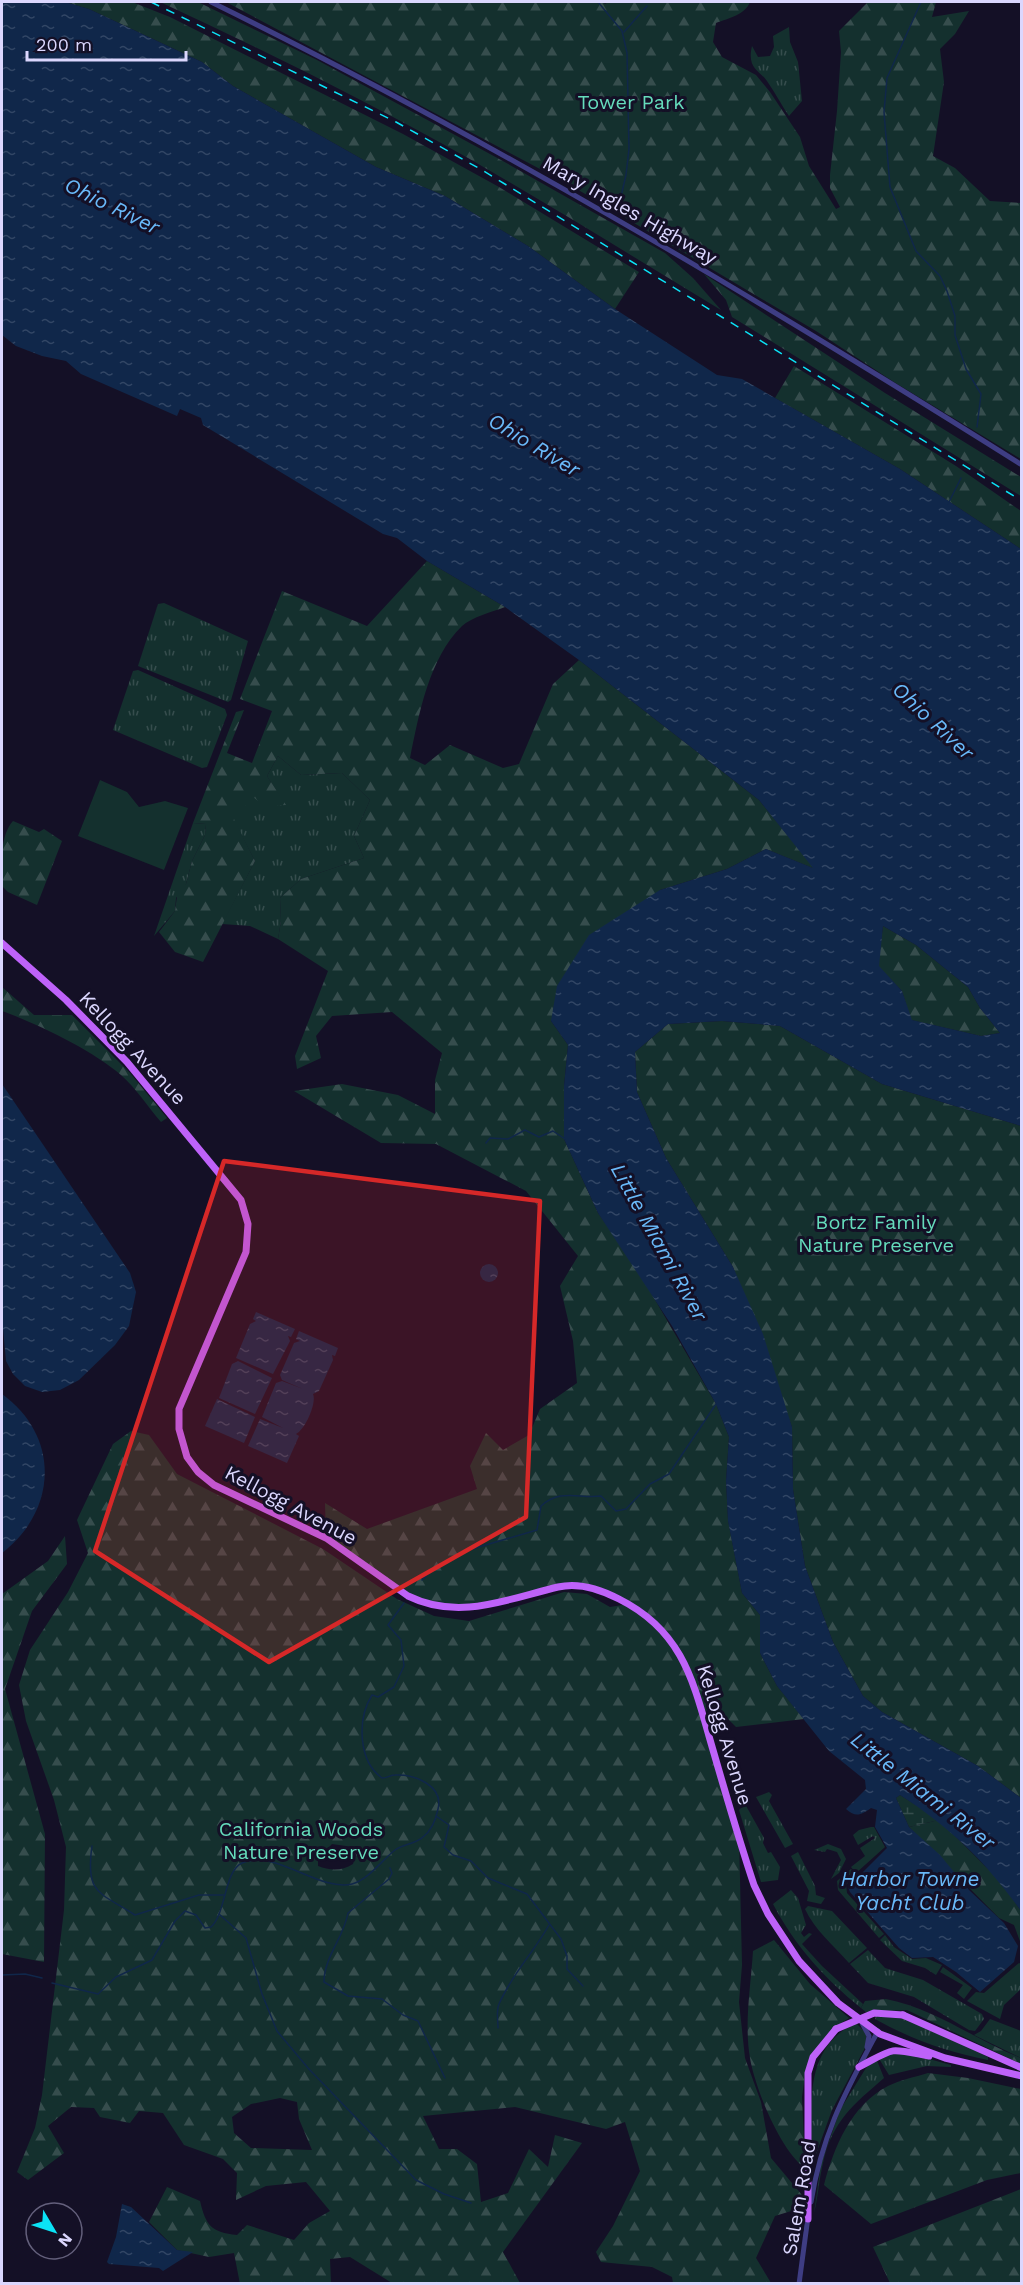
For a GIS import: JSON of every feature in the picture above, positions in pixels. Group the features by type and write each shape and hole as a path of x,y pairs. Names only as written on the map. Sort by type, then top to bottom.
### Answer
{"main road":[{"name":"Kellogg Avenue","path":"2,943 66,1000 127,1062 232,1186 246,1214 249,1232 243,1261 179,1409 180,1438 192,1465 214,1485 326,1538 408,1596 423,1603 464,1609 577,1585 611,1595 653,1621 677,1649 692,1677 746,1861 768,1914 792,1951 817,1982 886,2037 945,2058 1022,2076"},
{"path":"808,2219 808,2073 813,2057 824,2041 836,2030 874,2013 903,2015 1022,2068"},
{"path":"859,2067 882,2052 894,2050 945,2058"}],"street":[{"name":"Mary Ingles Highway","path":"211,2 417,107 585,202 741,292 1022,465"},
{"path":"862,2020 869,2036 866,2055"},
{"name":"Salem Road","path":"799,2283 816,2169 825,2137 837,2108 878,2031"}],"highlighted area":[{"path":"224,1161 540,1201 526,1517 269,1662 95,1551"}],"green space":[{"path":"65,2 132,2 170,17 403,134 499,187 639,272 615,309 528,246 445,196 376,167 233,86 202,62 89,9"},
{"path":"160,2 198,2 317,60 501,160 665,253 693,278 721,310 532,195 392,116"},
{"name":"Tower Park","path":"226,2 603,2 605,4 608,2 750,2 740,13 716,23 713,42 722,57 756,75 770,92 800,137 809,166 836,209 840,207 830,188 830,175 841,52 839,31 868,2 936,2 932,17 969,11 955,34 940,49 944,82 933,156 955,168 990,201 1021,203 1021,459 894,382 816,331 570,185"},
{"path":"789,27 790,42 798,62 802,101 789,116 767,81 752,64 751,53 752,46 758,57 770,56 774,47 773,36"},
{"path":"704,274 885,393 1021,477 1021,496 732,317 726,300"},
{"path":"794,366 956,466 1021,511 1021,549 900,469 775,398"},
{"name":"California Woods Nature Preserve","path":"427,561 505,607 466,623 441,654 427,688 410,758 425,765 450,745 503,768 519,764 553,684 579,660 759,800 815,869 766,849 727,869 660,890 551,1021 568,1045 564,1086 564,1139 598,1213 637,1269 716,1404 729,1437 726,1481 728,1520 742,1593 760,1615 760,1653 777,1686 804,1719 736,1727 722,1713 703,1710 739,1837 742,1965 739,2002 745,2058 761,2102 771,2158 802,2195 801,2208 775,2216 756,2258 771,2283 673,2283 672,2277 652,2267 601,2262 596,2252 613,2226 640,2171 625,2122 606,2129 515,2107 423,2116 439,2149 457,2149 477,2164 481,2202 508,2193 529,2149 548,2167 555,2135 582,2143 503,2252 520,2283 392,2283 350,2257 330,2259 331,2283 240,2284 234,2253 209,2257 177,2250 149,2222 167,2187 200,2201 207,2222 215,2230 228,2234 237,2235 247,2225 294,2240 309,2223 330,2211 306,2182 266,2186 236,2200 237,2173 223,2159 184,2145 163,2113 139,2111 130,2123 100,2117 94,2108 71,2107 48,2126 64,2153 28,2180 17,2172 35,2128 42,2095 64,1910 66,1847 54,1800 26,1721 19,1685 30,1650 68,1592 88,1553 77,1520 113,1444 131,1431 149,1435 177,1474 323,1549 397,1599 434,1616 469,1621 564,1592 587,1594 610,1607 629,1604 577,1585 480,1607 423,1603 326,1538 325,1503 367,1529 477,1489 470,1466 486,1433 503,1450 529,1435 540,1409 577,1383 573,1341 560,1286 578,1256 526,1191 436,1144 381,1143 294,1091 342,1084 398,1095 435,1114 435,1080 442,1053 392,1012 332,1016 316,1036 321,1058 297,1069 295,1056 328,971 278,939 281,921 280,898 301,879 364,858 354,836 370,800 342,773 301,775 278,756 267,776 286,805 265,807 251,795 244,809 229,809 255,861 203,962 175,952 159,932 175,911 178,889 186,884 192,861 205,835 206,824 193,823 236,712 244,710 227,753 252,763 272,711 240,699 282,591 367,626","holes":["332,1844 353,1847 356,1855 353,1864 336,1870 318,1866 318,1859","280,2098 297,2102 299,2119 312,2150 251,2148 234,2133 232,2117 251,2104"]},
{"path":"164,603 248,641 231,700 228,702 138,666 158,604"},
{"path":"138,670 225,709 227,715 207,767 202,768 113,730 133,671"},
{"path":"278,756 301,775 342,773 370,800 354,836 364,858 301,879 280,898 281,921 278,939 250,926 222,924 255,861 228,809 251,794 285,805 267,776"},
{"path":"100,780 127,792 139,807 165,801 188,808 164,870 78,836"},
{"path":"13,821 39,832 44,829 62,841 37,905 8,892 2,886 4,842"},
{"path":"193,823 206,824 205,835 192,861 186,884 176,898 175,911 154,936"},
{"path":"883,926 916,945 968,987 980,1008 1000,1033 981,1036 911,1020 902,991 878,966"},
{"path":"2,987 34,1015 72,1015 130,1073 167,1118 161,1122 126,1080 95,1056 48,1030 2,1011"},
{"name":"Bortz Family Nature Preserve","path":"722,1021 780,1026 882,1084 1021,1126 1021,1798 978,1766 882,1712 863,1696 833,1642 805,1566 793,1489 792,1427 733,1267 666,1158 637,1092 635,1052 668,1024"},
{"path":"65,1536 67,1564 32,1611 5,1689 45,1834 44,1962 2,1954 2,1594 48,1561"},
{"path":"769,1792 772,1795 769,1801 793,1844 785,1848 756,1797"},
{"path":"900,1795 939,1820 909,1827 896,1798"},
{"path":"745,1804 764,1838 763,1843 768,1853 771,1852 780,1867 778,1880 761,1882 739,1810"},
{"path":"939,1820 1001,1882 1021,1911 1021,1944 1014,1925 999,1918 909,1827"},
{"path":"874,1827 885,1847 856,1873 851,1867 865,1856 860,1848 875,1838 873,1836 858,1845 853,1835 859,1830"},
{"path":"828,1844 841,1849 846,1859 839,1873 831,1879 841,1860 837,1852 827,1849 825,1852 814,1850"},
{"path":"798,1852 815,1886 816,1895 825,1898 821,1904 807,1901 809,1891 791,1856"},
{"path":"851,1869 856,1874 846,1885 847,1893 884,1934 879,1938 838,1890 837,1881"},
{"path":"791,1890 798,1898 806,1925 801,1933 804,1937 809,1933 812,1934 802,1944 863,2004 861,2008 811,1961 773,1904"},
{"path":"808,1906 832,1911 867,1948 849,1963 813,1923 805,1909"},
{"path":"885,1935 894,1947 912,1959 926,1958 942,1965 936,1975 925,1968 902,1961 880,1940"},
{"path":"774,1940 810,1984 849,2018 838,2025 805,2075 802,2097 805,2168 787,2147 770,2118 757,2085 748,2045 753,1951"},
{"path":"868,1950 885,1968 923,1980 982,2014 984,2019 975,2031 969,2030 914,1997 868,1983 850,1964"},
{"path":"1019,1963 1021,1964 1021,1989 1004,2005 1000,2019 967,2001 976,1992 984,1993"},
{"path":"943,1967 972,1988 964,1999 957,1993 963,1985 940,1972"},
{"path":"886,1999 939,2017 1021,2058 1021,2064 907,2010 866,2012 861,2008 865,2001"},
{"path":"876,2016 914,2020 988,2057 988,2060 916,2039 875,2019"},
{"path":"990,2019 1021,2031 1021,2058 974,2035 981,2031"},
{"path":"856,2023 866,2033 866,2046 832,2110 811,2168 811,2106 817,2066 825,2049 838,2035"},
{"path":"907,2053 951,2065 951,2067 927,2066 889,2075 878,2057 884,2054"},
{"path":"876,2058 884,2078 854,2105 832,2136 823,2163 814,2213 821,2164 840,2110 866,2068"},
{"path":"928,2073 968,2078 1021,2089 1021,2173 987,2180 871,2224 824,2185 833,2156 854,2116 875,2094 903,2080"},
{"path":"1021,2189 1021,2283 890,2283 873,2247"}],"water":[{"path":"2,2 65,2 89,9 202,62 233,86 376,167 445,196 528,246 615,309 717,375 742,379 900,469 1021,549 1021,1126 882,1084 780,1026 722,1021 668,1024 635,1052 637,1092 666,1158 733,1267 763,1334 792,1427 793,1489 805,1566 833,1642 863,1696 882,1712 978,1766 1021,1798 1021,1911 981,1861 951,1833 900,1795 896,1798 909,1827 940,1855 969,1890 1004,1923 1018,1946 1014,1962 980,1992 933,1957 912,1958 899,1948 850,1892 848,1887 887,1848 875,1827 877,1810 871,1808 861,1814 856,1814 846,1809 866,1789 865,1780 829,1751 777,1686 760,1653 760,1615 742,1593 728,1521 726,1481 729,1437 716,1404 672,1326 598,1213 564,1139 564,1086 568,1045 551,1021 557,986 589,935 660,890 727,869 766,849 813,868 759,800 579,660 505,607 427,561 397,538 383,534 203,425 201,418 180,409 177,416 81,374 66,361 42,356 16,346 2,335","holes":["883,926 916,945 968,987 980,1008 1000,1033 981,1036 912,1020 902,991 879,966"]},
{"path":"2,1084 130,1273 136,1292 129,1326 115,1345 79,1380 60,1390 42,1392 25,1386 13,1374 6,1361 2,1318"},
{"path":"489,1264 495,1267 498,1273 495,1279 489,1282 483,1279 480,1273 483,1267"},
{"path":"256,1312 295,1329 291,1337 288,1336 290,1341 273,1374 236,1358 250,1324 256,1321 253,1319"},
{"path":"299,1331 338,1348 335,1356 332,1355 333,1360 319,1391 313,1394 309,1416 296,1434 299,1436 287,1463 248,1446 260,1419 283,1428 262,1417 276,1383 282,1381 303,1389 282,1380 280,1375 294,1343 300,1341 296,1339"},
{"path":"238,1361 272,1378 255,1414 219,1398 232,1364"},
{"path":"2,1394 21,1411 34,1431 42,1451 45,1473 42,1495 34,1516 20,1536 2,1553"},
{"path":"217,1399 255,1417 244,1443 205,1426"},
{"path":"122,2204 131,2207 177,2250 193,2252 163,2271 159,2268 109,2264 107,2262 116,2237"}],"waterway":[{"path":"598,2 622,31 627,53 629,149 619,205"},
{"path":"921,2 887,78 884,112 890,187 916,251 940,276 947,291 955,316 955,335 966,369 981,394 977,427"},
{"path":"624,32 647,6"},
{"path":"948,504 961,478"},
{"path":"486,1143 490,1138 508,1139 525,1130 539,1137 553,1131 565,1139"},
{"path":"422,1580 433,1569 465,1551 537,1530 541,1506 556,1497 601,1496 616,1511 626,1509 650,1484 669,1474 716,1404"},
{"path":"52,1983 98,1994 116,1977 152,1960 175,1921 185,1911 196,1915 205,1928 211,1927 220,1913 228,1883 236,1868 242,1863 255,1860 268,1861 325,1882 339,1885 352,1884 369,1874 395,1850 417,1841 426,1834 433,1825 437,1813 439,1801 437,1794 419,1779 403,1775 382,1778 368,1761 362,1739 364,1716 372,1695 378,1697 394,1687 404,1666 401,1640 388,1625 404,1603"},
{"path":"436,1816 449,1825 444,1847 453,1855 471,1861 488,1878 527,1894 561,1939 567,1956 567,1969 583,1986"},
{"path":"92,1846 90,1862 93,1883 104,1896 135,1915 199,1895 224,1895"},
{"path":"390,1868 392,1873 389,1879 348,1913 343,1930 327,1964 324,1982 348,1996 382,1999 403,2015 418,2021 445,2078"},
{"path":"219,1914 246,1938 262,1994 277,2031 308,2068 416,2180 444,2194 471,2203"},
{"path":"498,2028 499,2004 504,1993 549,1925"},
{"path":"2,1975 25,1974 42,1978"}],"railway":[{"path":"151,2 396,122 482,170 1022,501"}],"water label":[{"name":"Ohio River","path":"112,206"},
{"name":"Ohio River","path":"534,445"},
{"name":"Ohio River","path":"933,721"},
{"name":"Little Miami River","path":"659,1242"},
{"name":"Little Miami River","path":"923,1791"},
{"name":"Harbor Towne Yacht Club","path":"910,1891"}]}
